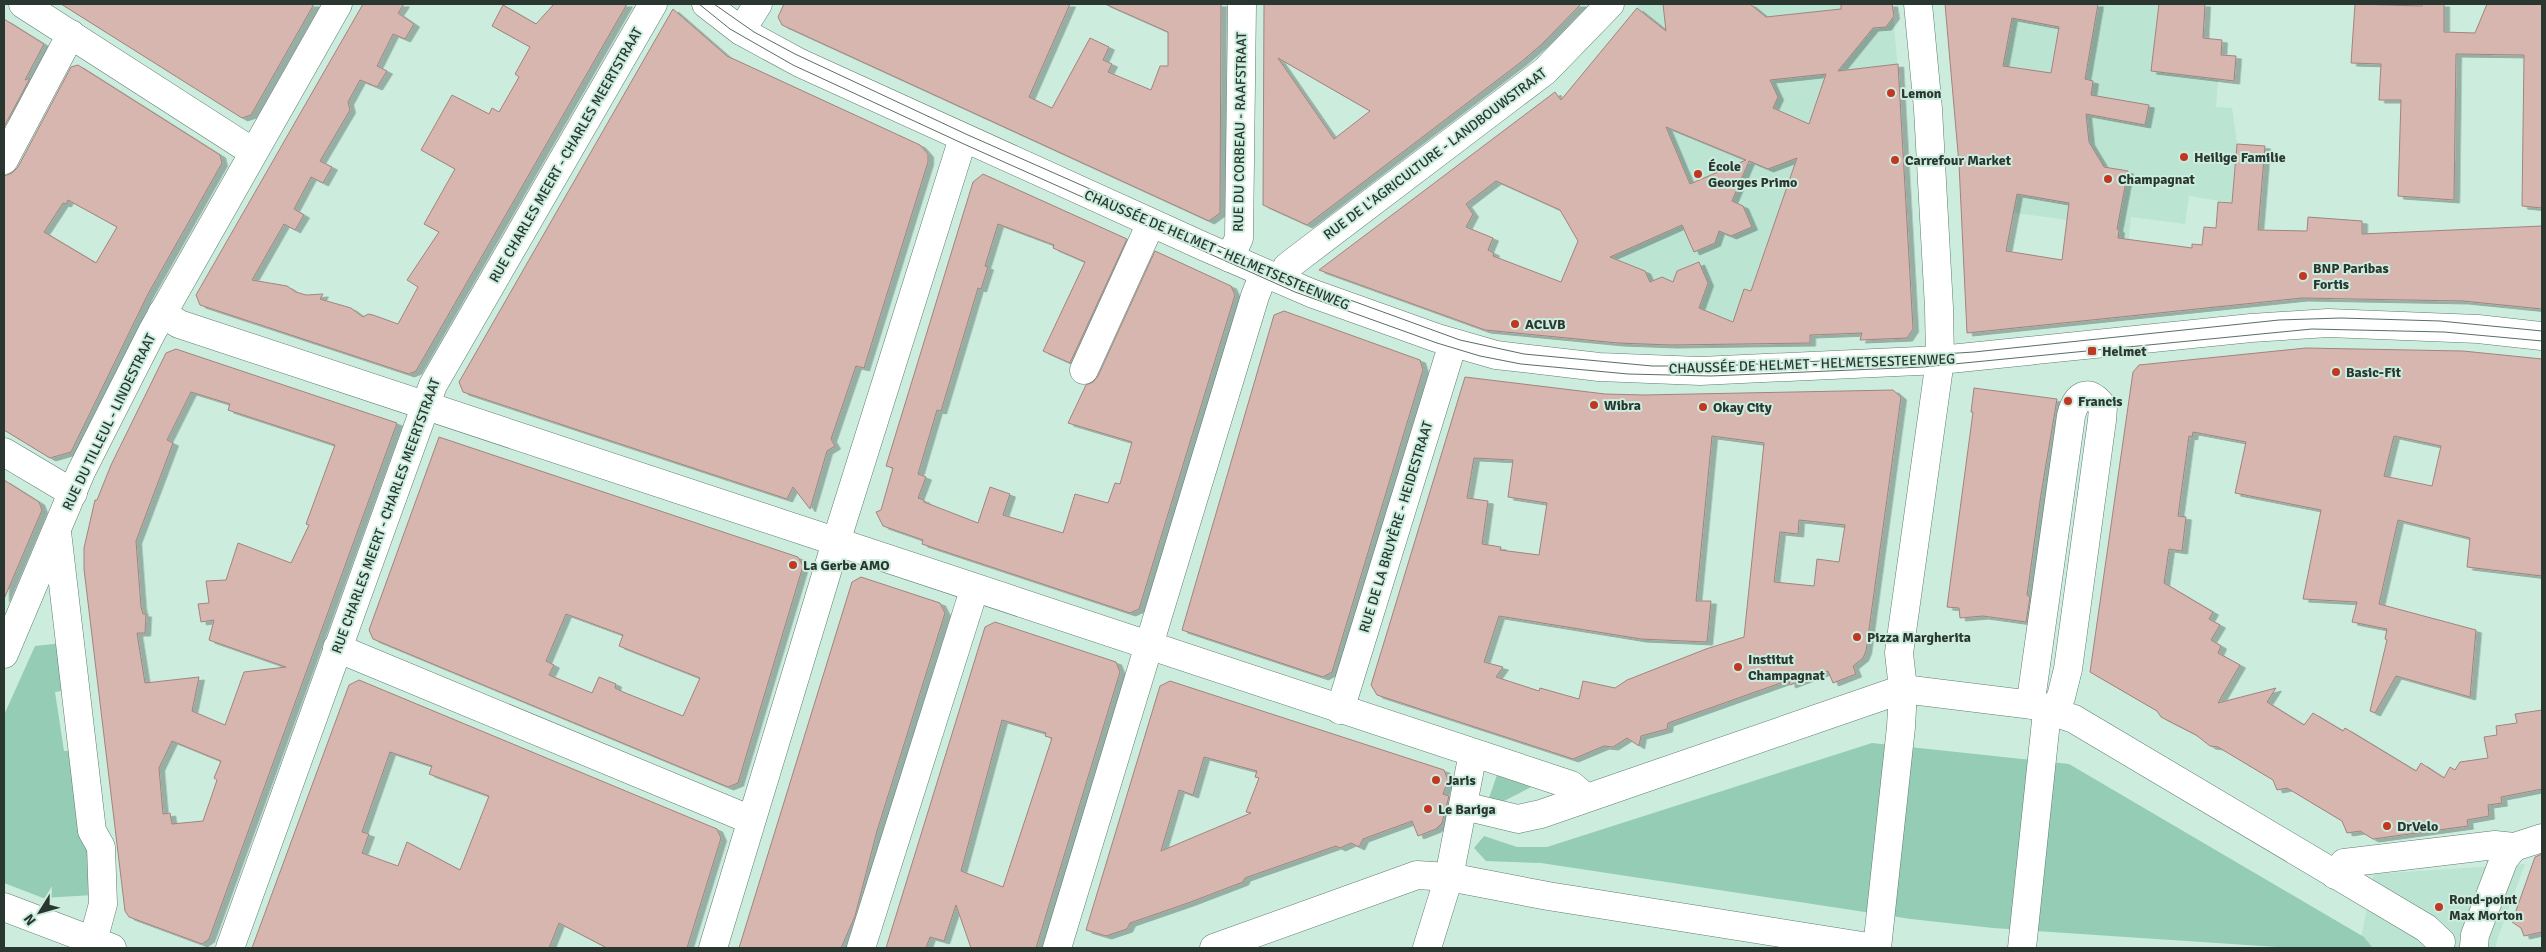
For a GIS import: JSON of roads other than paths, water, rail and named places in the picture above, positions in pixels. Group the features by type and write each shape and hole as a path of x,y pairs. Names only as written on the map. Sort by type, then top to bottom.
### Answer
{"street":[{"path":"23,4 253,152"},
{"name":"RUE DU TILLEUL - LINDESTRAAT","path":"102,945 101,847 92,831 57,532 81,472 162,313 338,4"},
{"name":"RUE CHARLES MEERT - CHARLES MEERTSTRAAT","path":"230,948 433,385 653,4"},
{"name":"CHAUSSÉE DE HELMET - HELMETSESTEENWEG","path":"706,4 741,31 800,63 1151,223 1330,300 1453,343 1496,355 1541,361 1673,371 1940,360 2251,328 2328,323 2478,329 2542,336"},
{"path":"741,31 758,4"},
{"name":"RUE DU CORBEAU - RAAFSTRAAT","path":"1230,258 1239,238 1242,4"},
{"name":"RUE DE L'AGRICULTURE - LANDBOUWSTRAAT","path":"1057,948 1255,296 1273,277 1546,71 1610,4"},
{"path":"1214,948 1417,876 1449,877 1558,898 1876,948 1901,727 1903,688 1899,653 1940,360 1940,308 1928,109 1918,4"},
{"path":"4,160 71,34"},
{"path":"714,948 836,542 963,138"},
{"path":"1084,370 1151,223"},
{"path":"162,313 179,324 836,542 974,590 1571,785 1585,797"},
{"name":"RUE DE LA BRUYÈRE - HEIDESTRAAT","path":"1340,710 1453,343"},
{"path":"2022,948 2046,721 2042,707 2032,693 2071,416 2075,402 2083,396 2089,395 2096,398 2103,407 2068,669 2061,697 2042,707"},
{"path":"4,452 73,493"},
{"path":"4,654 57,532"},
{"path":"862,948 974,590"},
{"path":"338,648 751,820"},
{"path":"1464,806 1518,819 1541,814 1585,797 1903,688 2042,707 2074,719 2426,928 2436,945 2458,940 2475,947 2475,935 2504,859 2514,847"},
{"path":"1427,948 1449,877 1473,753"},
{"path":"2335,875 2344,863 2495,845 2514,847 2542,838"},
{"path":"4,907 102,945"}],"tram line":[{"path":"699,4 730,29 793,65 966,145 1295,292 1437,343 1480,356 1521,364 1628,374 1711,376 1923,367 2312,329 2444,332 2542,341"},
{"path":"714,4 754,32 795,54 968,135 1298,281 1460,340 1524,354 1652,366 1717,366 1974,352 2279,320 2341,318 2440,321 2542,331"}],"place":[{"name":"Lemon","path":"1891,93"},
{"name":"Heilige Familie","path":"2184,157"},
{"name":"Carrefour Market","path":"1895,160"},
{"name":"École Georges Primo","path":"1698,174"},
{"name":"Champagnat","path":"2108,179"},
{"name":"BNP Paribas Fortis","path":"2303,276"},
{"name":"ACLVB","path":"1515,324"},
{"name":"Helmet","path":"2092,351"},
{"name":"Basic-Fit","path":"2336,372"},
{"name":"Francis","path":"2068,401"},
{"name":"Wibra","path":"1594,405"},
{"name":"Okay City","path":"1703,407"},
{"name":"La Gerbe AMO","path":"793,565"},
{"name":"Pizza Margherita","path":"1857,637"},
{"name":"Institut Champagnat","path":"1738,667"},
{"name":"Jaris","path":"1436,780"},
{"name":"Le Bariga","path":"1428,809"},
{"name":"DrVelo","path":"2387,826"},
{"name":"Rond-point Max Morton","path":"2439,907"}]}
